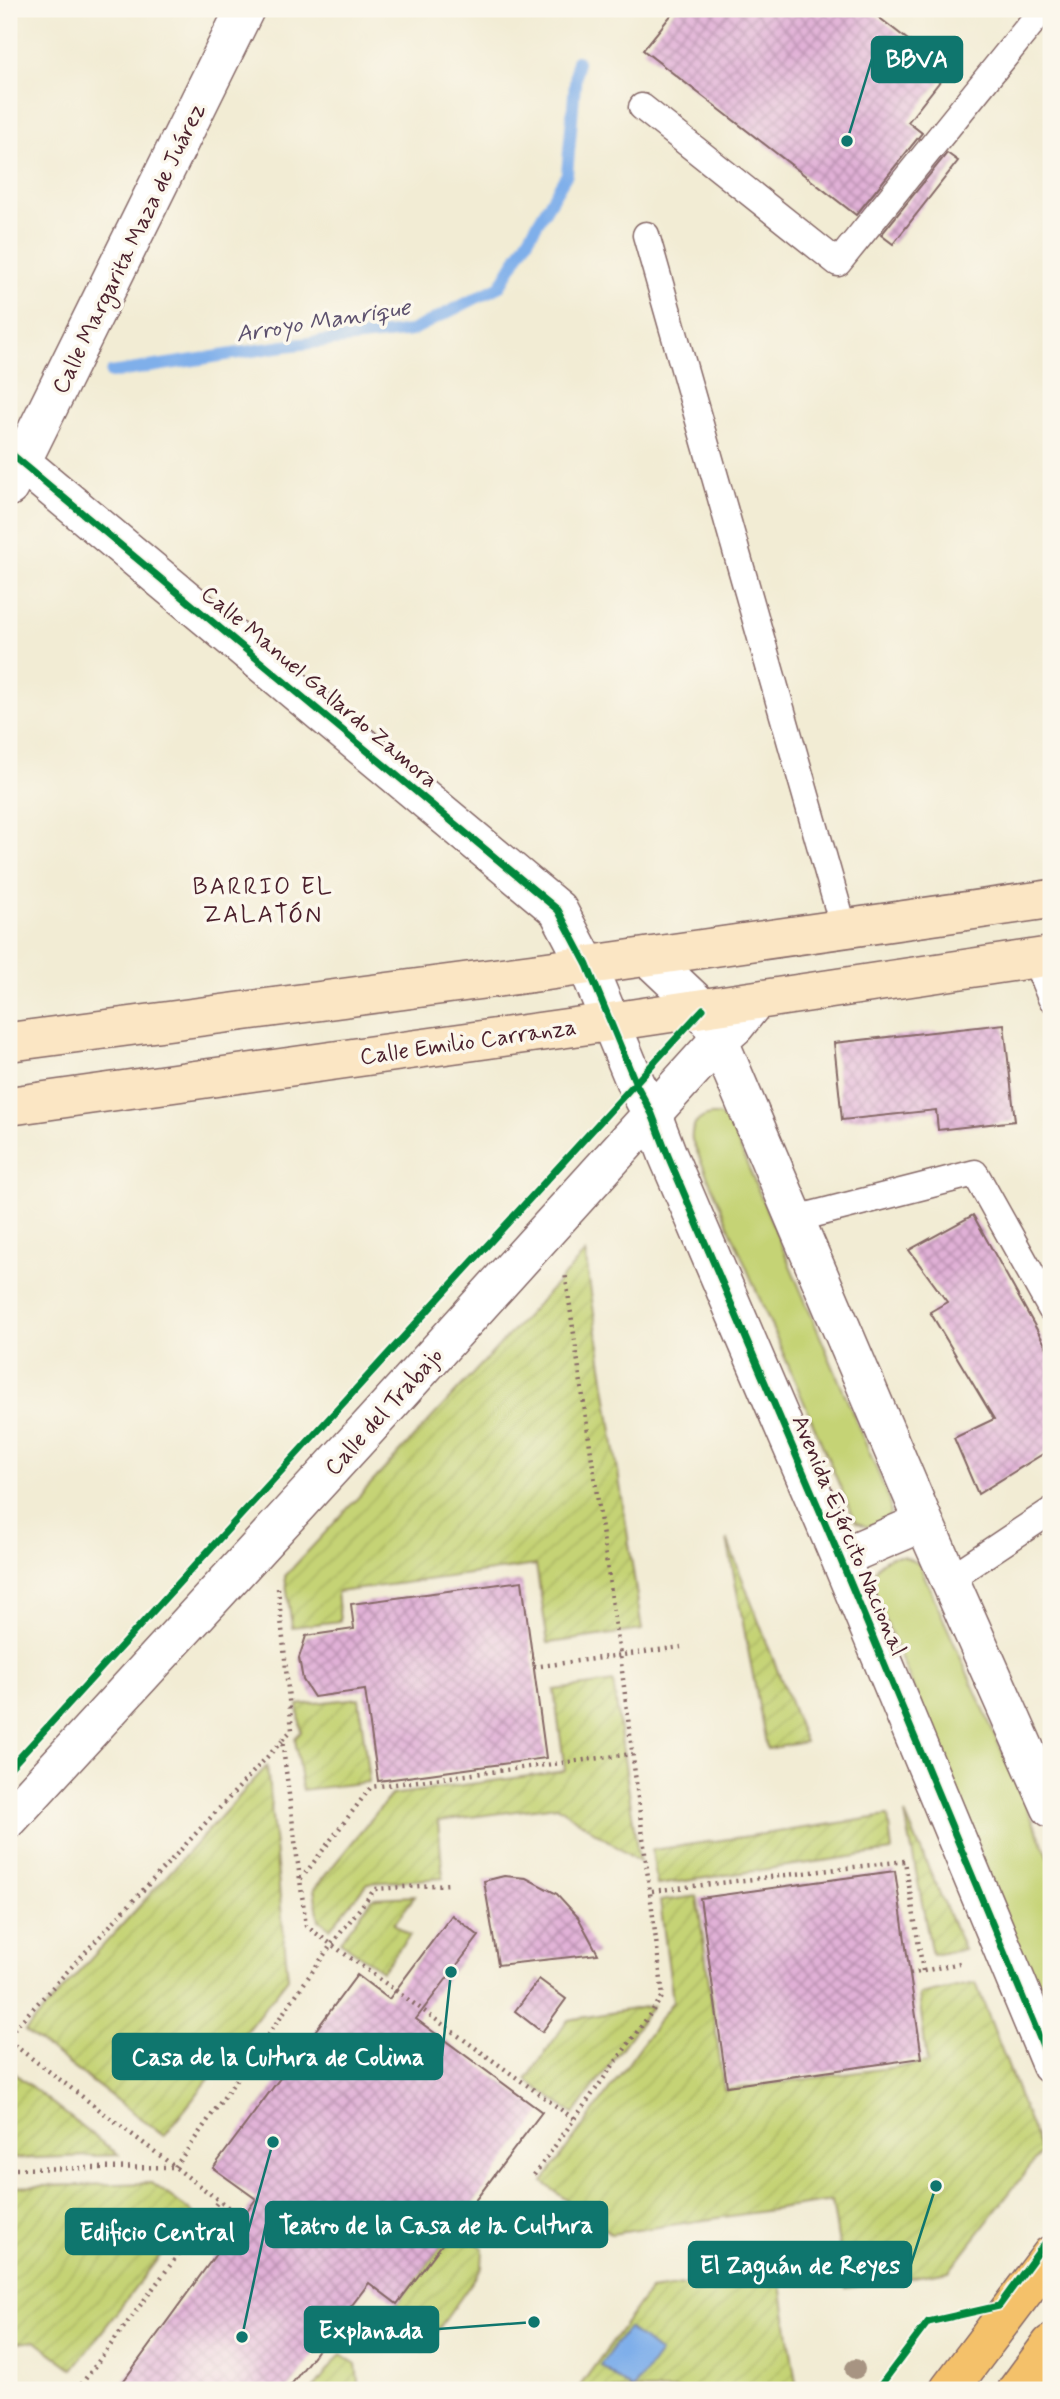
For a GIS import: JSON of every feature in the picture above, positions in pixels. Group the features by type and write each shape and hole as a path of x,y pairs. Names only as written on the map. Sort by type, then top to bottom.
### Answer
{"main road":[{"path":"9,1042 648,957 1051,899"},
{"name":"Calle Emilio Carranza","path":"9,1106 610,1022 711,1025 755,1001 1043,958"},
{"path":"948,2390 1051,2255"},
{"path":"1017,2390 1051,2344"}],"street":[{"name":"Calle Margarita Maza de Juárez","path":"13,467 48,410 245,9"},
{"name":"Calle Manuel Gallardo Zamora","path":"13,467 558,910 587,965 610,1022"},
{"path":"648,957 711,1025 924,1522 1051,1808"},
{"name":"Avenida Ejército Nacional","path":"610,1022 652,1114 840,1558 1051,2065"},
{"name":"Calle del Trabajo","path":"9,1819 652,1114 711,1025"},
{"path":"840,1558 924,1522"}],"lane":[{"path":"642,107 838,263 1043,9"},
{"path":"646,234 845,929"},
{"path":"1043,958 1051,998"},
{"path":"795,1219 975,1173 1051,1309"},
{"path":"949,1579 1051,1511"}],"path":[{"path":"534,2175 663,1996 620,1655 563,1263"},
{"path":"9,2034 292,1730 277,1586"},
{"path":"534,1667 681,1647"},
{"path":"282,1740 306,1926 574,2119"},
{"path":"301,1879 371,1787 632,1754"},
{"path":"652,1891 905,1861 923,1971"},
{"path":"174,2166 331,1945 375,1889 450,1884"},
{"path":"910,1974 973,1961"},
{"path":"9,2041 242,2218"},
{"path":"9,2169 174,2166"},
{"path":"76,2390 219,2200"}],"green space":[{"path":"711,1115 719,1115 730,1124 890,1501 888,1518 867,1527 856,1522 853,1517 692,1140 692,1130 696,1123"},
{"path":"585,1253 642,1630 548,1643 536,1565 337,1592 340,1621 292,1627 285,1576"},
{"path":"727,1539 805,1742 767,1749"},
{"path":"895,1556 904,1556 919,1564 1051,1862 1051,2027 871,1584 878,1565"},
{"path":"613,1682 639,1862 557,1806 438,1821 443,1878 368,1883 330,1928 319,1920 314,1889 391,1795 565,1771 554,1690"},
{"path":"359,1698 369,1782 302,1790 295,1738 301,1732 298,1705"},
{"path":"267,1766 288,1978 164,2136 25,2031"},
{"path":"905,1814 964,1949 932,1955"},
{"path":"888,1816 892,1851 657,1885 652,1850"},
{"path":"415,1896 394,1924 410,1935 382,1971 340,1941 373,1898"},
{"path":"697,1896 724,2090 927,2063 919,1995 976,1983 1041,2152 949,2271 846,2288 832,2201 611,2234 543,2182 673,2001 660,1901"},
{"path":"652,2006 574,2114 526,2080 568,2020"},
{"path":"9,2069 118,2155 9,2159"},
{"path":"152,2183 193,2213 73,2369 35,2341 9,2344 9,2187"},
{"path":"454,2229 483,2248 482,2268 423,2351 408,2338 397,2304"},
{"path":"779,2271 797,2390 577,2390 650,2290"},
{"path":"341,2354 356,2364 359,2390 313,2390"}],"water":[{"path":"628,2328 660,2353 633,2390 600,2365"}],"building":[{"path":"676,9 868,9 948,71 908,122 922,133 856,215 643,50"},
{"path":"947,153 958,161 893,244 881,235"},
{"path":"1004,1024 1015,1121 938,1130 936,1110 842,1120 834,1043"},
{"path":"973,1215 1051,1355 1051,1449 978,1494 954,1438 994,1419 930,1312 947,1302 909,1250"},
{"path":"522,1581 546,1758 378,1781 365,1690 314,1697 303,1680 299,1658 306,1636 354,1629 351,1604"},
{"path":"895,1871 922,2058 727,2086 700,1898"},
{"path":"504,1876 526,1878 557,1894 578,1917 598,1954 498,1965 484,1881"},
{"path":"452,1915 479,1936 416,2019 542,2112 397,2304 369,2283 287,2390 117,2390 256,2199 213,2168 357,1975 389,1999"},
{"path":"539,1979 566,1999 542,2032 515,2011"}],"waterway":[{"name":"Arroyo Manrique","path":"111,373 284,346 411,331 500,286 567,174 577,61"}],"cycle path":[{"path":"9,452 558,910 587,965 636,1084 652,1114 1051,2065"},
{"path":"9,1769 703,1009"},
{"path":"877,2390 928,2322 999,2306 1051,2235"}],"place":[{"name":"BBVA","path":"847,141"},
{"name":"Casa de la Cultura de Colima","path":"451,1972"},
{"name":"Edificio Central","path":"273,2142"},
{"name":"El Zaguán de Reyes","path":"936,2186"},
{"name":"Explanada","path":"534,2322"},
{"name":"Teatro de la Casa de la Cultura","path":"242,2337"}],"district":[{"name":"BARRIO EL ZALATÓN","path":"263,900"}]}
